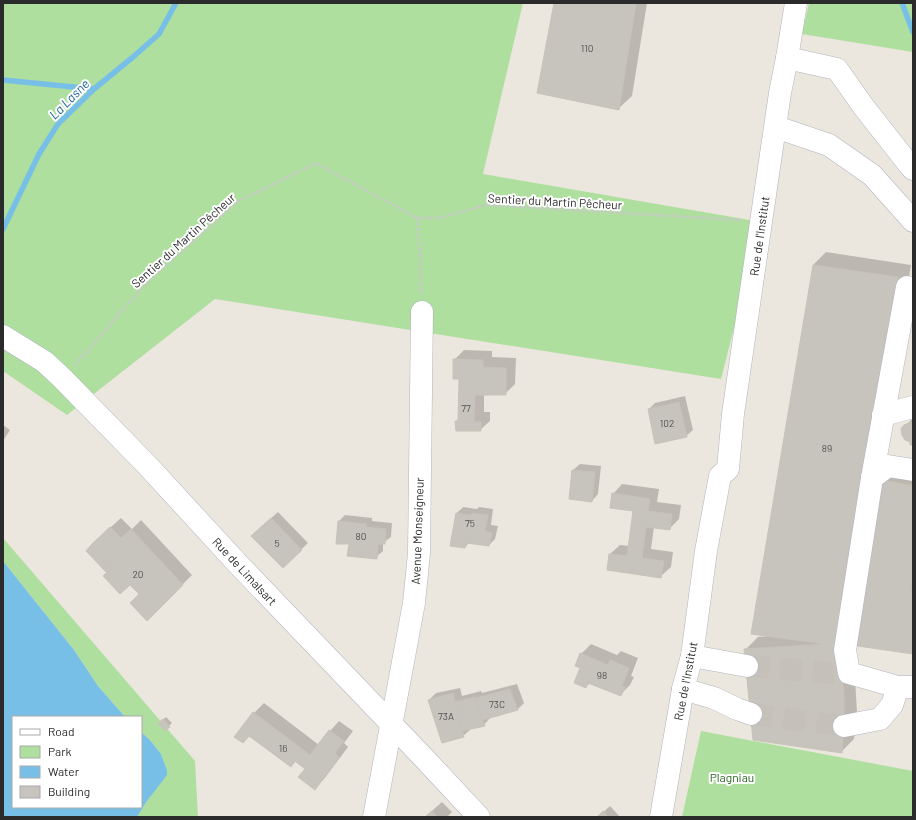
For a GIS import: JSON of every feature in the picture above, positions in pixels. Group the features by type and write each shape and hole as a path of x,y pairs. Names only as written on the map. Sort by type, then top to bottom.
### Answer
{"street":[{"name":"Rue de l'Institut","path":"661,817 683,689 692,656 707,545 720,476 728,469 734,414 761,222 780,93 796,3"},
{"path":"787,58 837,69 863,106 913,169"},
{"path":"776,127 829,145 872,175 913,221"},
{"path":"844,726 880,719 905,687 846,674 845,650 872,478 907,287"},
{"name":"Avenue Monseigneur","path":"374,817 414,603 419,553 422,312"},
{"name":"Rue de Limalsart","path":"3,336 45,362 63,379 479,817"},
{"path":"883,415 913,407"},
{"path":"872,478 888,466 913,470"},
{"path":"692,656 747,666"},
{"path":"683,689 714,698 751,714"}],"path":[{"name":"Sentier du Martin Pêcheur","path":"63,379 146,283 237,202 316,163 417,218 440,218 486,205 761,222"},
{"path":"417,218 420,248 422,312"}],"green space":[{"path":"3,3 523,3 483,174 761,222 721,379 215,299 67,415 3,371"},
{"path":"809,3 913,3 913,52 802,34"},
{"path":"3,538 195,761 198,817 137,817 167,770 161,754 142,733 142,716 124,716 98,686 74,650 3,561"},
{"name":"Plagniau","path":"701,731 913,771 913,817 682,817"}],"water":[{"path":"3,561 74,650 98,686 124,716 12,716 12,808 142,808 142,733 161,754 167,770 167,775 137,817 3,817"}],"building":[{"path":"554,3 636,3 619,110 537,93"},
{"path":"813,265 898,277 840,642 844,698 842,753 753,740 744,649 826,644 751,634"},
{"path":"453,359 483,360 483,367 506,368 506,395 475,395 474,422 481,422 481,431 456,431 455,421 458,421 459,379 453,379"},
{"path":"679,402 687,437 655,444 648,409"},
{"path":"913,419 913,445 910,445 910,442 905,440 902,435 901,429 904,425 912,422"},
{"path":"572,470 595,472 592,502 569,499"},
{"path":"883,480 913,486 913,577 911,590 913,590 913,654 851,645"},
{"path":"612,493 650,499 648,511 672,514 670,530 646,527 642,558 664,561 661,578 607,570 609,554 627,556 633,511 610,508"},
{"path":"456,513 488,515 485,531 492,533 489,546 466,543 465,548 450,546"},
{"path":"271,518 302,550 283,568 251,536"},
{"path":"338,521 366,524 366,527 386,529 385,544 378,544 377,559 347,556 349,544 336,544"},
{"path":"110,527 121,538 131,529 183,585 147,621 130,603 139,594 130,585 120,594 103,576 112,567 92,544"},
{"path":"92,544 112,567 107,573 86,551"},
{"path":"580,653 608,665 610,660 629,668 622,686 625,687 621,696 588,683 586,688 574,683 580,668 575,666"},
{"path":"510,689 518,710 483,720 476,698"},
{"path":"453,693 464,737 442,743 428,700"},
{"path":"475,697 485,726 462,731 455,702"},
{"path":"253,712 310,755 329,730 344,741 335,753 339,757 315,790 298,777 305,769 295,761 291,767 249,736 243,743 234,737"},
{"path":"163,719 170,727 165,731 158,723"},
{"path":"432,811 437,817 425,817"},
{"path":"603,811 608,817 597,817"}],"waterway":[{"name":"La Lasne","path":"3,229 39,154 58,124 94,89 159,34 176,3"},
{"name":"La Lasne","path":"902,3 913,32"},
{"path":"3,80 94,89"}],"tunnel":[{"path":"747,666 842,674"},
{"path":"751,714 844,726"}]}
